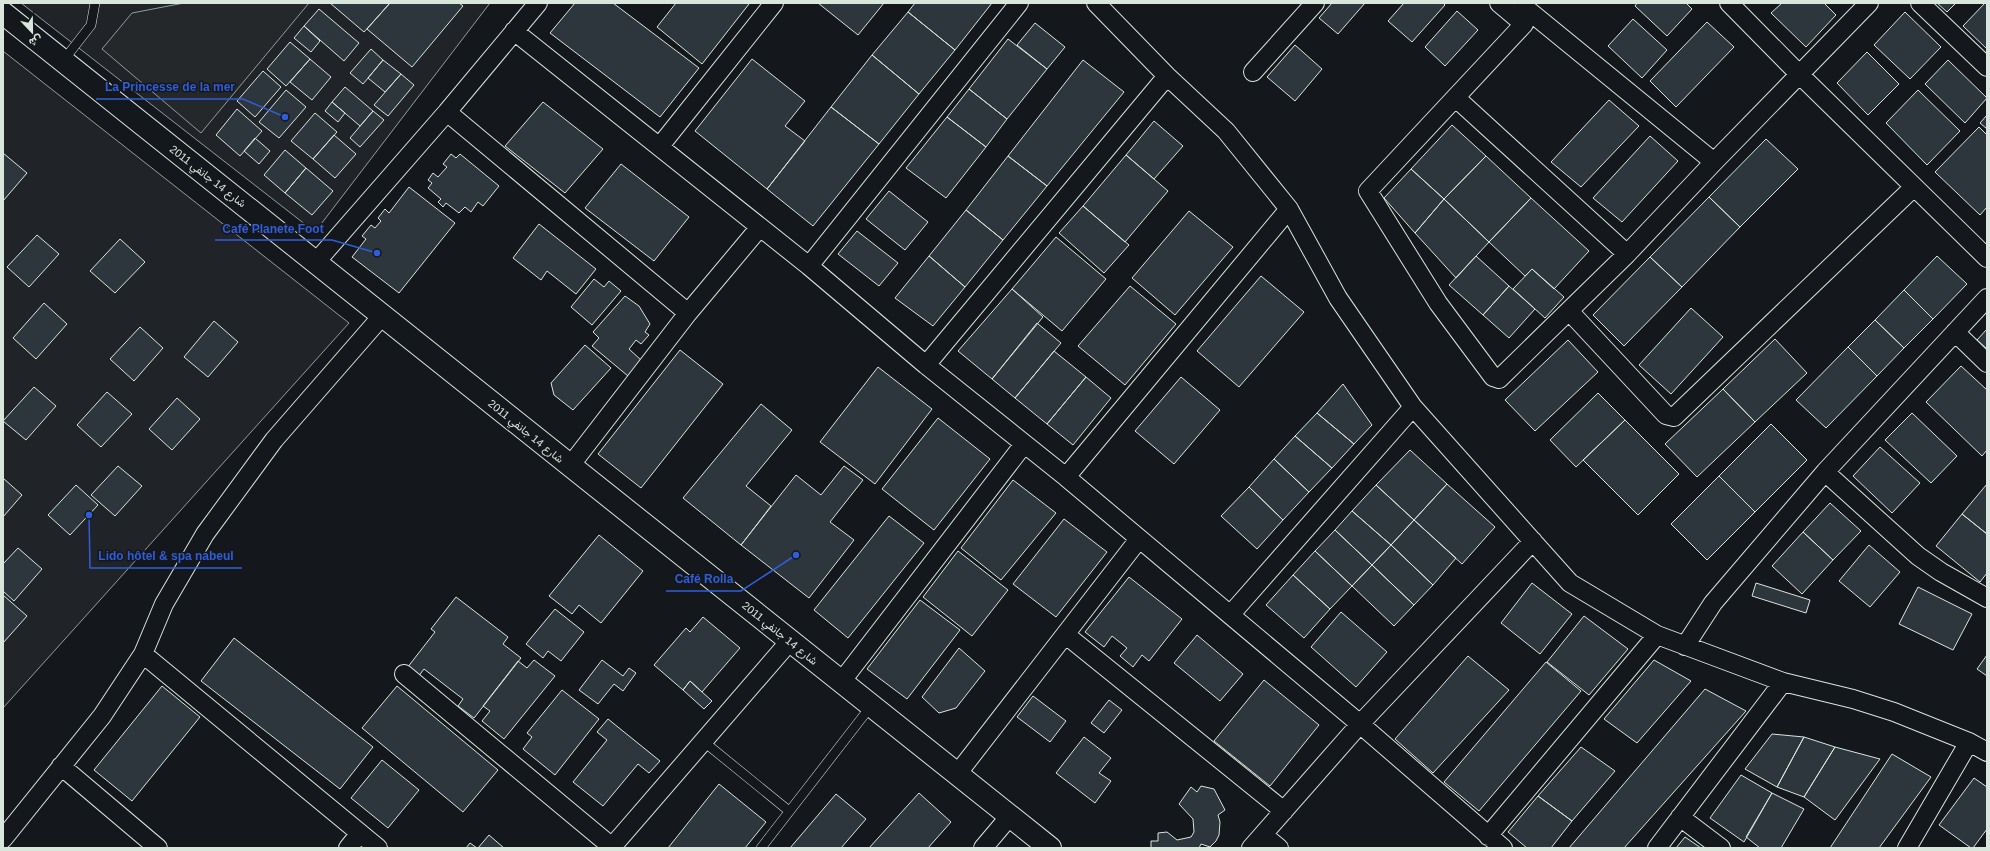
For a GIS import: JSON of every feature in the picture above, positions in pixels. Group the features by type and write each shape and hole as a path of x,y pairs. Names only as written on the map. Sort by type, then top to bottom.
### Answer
{"street":[{"path":"316,262 447,112 538,3"},
{"path":"660,146 774,3"},
{"path":"809,266 1020,3"},
{"path":"1096,3 1167,76 1226,131 1289,209 1338,298 1413,407 1570,582 1657,635 1782,682 1860,701 1894,712 1969,742 1987,752"},
{"path":"1253,72 1315,3"},
{"path":"1499,3 1524,24"},
{"path":"1729,3 1800,76 1987,258"},
{"path":"1524,4 1524,24 1368,191 1438,303 1495,378 1501,378 1570,312 1869,3"},
{"path":"1920,3 1987,67"},
{"path":"1524,4 1714,162"},
{"name":"شارع 14 جانفي 2011","path":"3,13 871,706 958,773 1050,848"},
{"path":"514,31 809,266 926,364 1066,477 1231,614 1503,848"},
{"path":"926,364 1167,76"},
{"path":"1456,98 1627,254"},
{"path":"447,112 688,313"},
{"path":"1570,312 1666,415 1674,417 1914,187"},
{"path":"1066,477 1289,209"},
{"path":"570,466 688,313 760,227"},
{"path":"1685,646 1697,625 1713,603 1825,472 1987,298"},
{"path":"3,839 102,716 143,654 164,604 205,534 274,440 382,316"},
{"path":"1955,332 1987,363"},
{"path":"1231,614 1413,407"},
{"path":"841,682 1024,444"},
{"path":"1825,472 1918,556 1941,572 1987,598"},
{"path":"958,773 1139,539"},
{"path":"1279,848 1257,841 1360,724 1533,541"},
{"path":"1066,635 1284,811"},
{"path":"1488,836 1657,635"},
{"path":"404,674 612,847 790,641"},
{"path":"143,654 378,848"},
{"path":"1657,848 1782,682"},
{"path":"1907,848 1969,742"},
{"path":"61,766 158,848"},
{"path":"983,848 1010,816"},
{"path":"1680,817 1721,848"},
{"path":"348,848 360,833"}],"lane":[{"path":"63,61 91,24 95,3"},
{"path":"761,848 871,706"},
{"path":"703,741 789,811"}],"shaded area":[{"path":"21,3 490,3 315,232"},
{"path":"184,3 309,3 201,133 102,49 132,13"},
{"path":"3,51 349,323 3,708"}],"building":[{"path":"330,3 390,3 364,32"},
{"path":"390,3 459,3 463,6 412,67 367,29"},
{"path":"575,3 613,3 699,68 660,117 550,33"},
{"path":"676,3 749,4 702,64 657,27"},
{"path":"818,3 884,3 858,35"},
{"path":"915,3 992,3 955,50 908,12"},
{"path":"1332,3 1365,3 1338,34 1319,18"},
{"path":"1404,3 1443,3 1445,5 1412,42 1388,21"},
{"path":"1637,3 1686,3 1692,9 1667,36 1635,6"},
{"path":"1782,3 1824,3 1836,15 1806,47 1771,13"},
{"path":"1937,3 1956,3 1947,12"},
{"path":"1985,3 1987,3 1987,49 1963,26"},
{"path":"319,9 359,43 344,61 304,26"},
{"path":"1457,11 1478,30 1445,66 1425,47"},
{"path":"908,12 955,50 919,94 872,55"},
{"path":"1905,12 1941,47 1910,79 1874,45"},
{"path":"1633,19 1667,50 1642,78 1608,46"},
{"path":"1707,22 1734,47 1676,107 1650,81"},
{"path":"1035,23 1065,47 1047,69 1017,45"},
{"path":"304,26 320,41 311,52 294,38"},
{"path":"1008,39 1047,69 1007,119 969,89"},
{"path":"290,42 310,59 286,86 267,69"},
{"path":"1295,45 1322,69 1295,101 1267,77"},
{"path":"371,49 383,60 363,84 350,73"},
{"path":"1867,52 1899,84 1868,115 1837,83"},
{"path":"872,55 919,94 879,144 831,107"},
{"path":"310,59 331,77 312,100 290,82"},
{"path":"752,59 805,101 785,126 805,141 767,189 695,131"},
{"path":"383,60 401,74 385,92 368,78"},
{"path":"1083,60 1124,92 1047,186 1008,156"},
{"path":"1948,60 1987,98 1965,123 1925,84"},
{"path":"263,71 281,87 255,117 237,101"},
{"path":"401,74 414,85 388,116 374,105"},
{"path":"345,87 373,111 360,126 332,102"},
{"path":"969,89 1007,119 986,147 947,117"},
{"path":"286,90 306,107 279,138 259,122"},
{"path":"1918,90 1960,131 1927,165 1886,123"},
{"path":"1609,100 1639,126 1581,187 1551,162"},
{"path":"332,102 345,113 338,122 325,111"},
{"path":"543,102 603,149 565,193 505,146"},
{"path":"831,107 879,144 813,226 767,189"},
{"path":"237,109 262,131 240,156 216,135"},
{"path":"373,111 384,120 360,147 350,138"},
{"path":"315,113 337,132 313,159 291,141"},
{"path":"1987,115 1987,129 1980,123"},
{"path":"947,117 986,147 946,198 906,168"},
{"path":"1154,121 1183,146 1154,179 1126,155"},
{"path":"1452,125 1486,156 1444,199 1411,169"},
{"path":"1979,127 1987,135 1987,207 1980,215 1935,172"},
{"path":"334,135 356,154 335,178 313,159"},
{"path":"1650,136 1678,161 1622,222 1593,198"},
{"path":"255,138 270,151 259,164 244,151"},
{"path":"1766,139 1798,169 1740,227 1709,197"},
{"path":"285,150 306,168 285,193 264,175"},
{"path":"3,153 27,173 3,201"},
{"path":"451,154 456,158 460,154 499,186 483,206 478,202 471,212 465,207 459,213 446,203 443,207 438,202 441,199 428,188 432,183 428,180 433,173 438,177 447,167 443,164"},
{"path":"1126,155 1168,191 1125,242 1083,206"},
{"path":"1008,156 1047,186 1003,240 966,210"},
{"path":"1486,156 1531,198 1489,242 1444,199"},
{"path":"621,164 689,217 654,261 585,208"},
{"path":"306,168 333,191 312,215 285,193"},
{"path":"1411,169 1444,199 1415,233 1384,198"},
{"path":"409,187 455,223 399,293 352,257 366,239 362,236 371,225 375,228 381,221 378,218 385,209 389,213"},
{"path":"889,191 928,222 905,250 866,219"},
{"path":"1709,197 1740,227 1682,287 1650,257"},
{"path":"1531,198 1589,251 1554,289 1532,269 1525,276 1489,242"},
{"path":"1444,199 1489,242 1456,278 1415,233"},
{"path":"1083,206 1129,245 1104,273 1059,233"},
{"path":"966,210 1003,240 965,287 929,256"},
{"path":"1189,211 1233,247 1175,315 1132,278"},
{"path":"539,224 596,269 576,294 547,271 541,280 513,258"},
{"path":"857,231 898,263 879,286 838,254"},
{"path":"37,235 59,254 29,287 7,267"},
{"path":"1056,237 1106,279 1062,331 1012,289"},
{"path":"120,239 145,262 115,293 90,271"},
{"path":"929,256 965,287 933,326 895,298"},
{"path":"1476,256 1509,286 1483,315 1449,285"},
{"path":"1937,256 1967,284 1933,319 1904,290"},
{"path":"1650,257 1682,287 1624,346 1593,315"},
{"path":"1532,269 1564,297 1545,318 1513,289"},
{"path":"1261,276 1304,312 1239,387 1197,351"},
{"path":"594,279 604,287 609,281 621,291 592,325 571,307"},
{"path":"1130,286 1176,324 1125,385 1078,346"},
{"path":"1509,286 1535,309 1509,338 1483,315"},
{"path":"1012,289 1043,317 992,379 958,351"},
{"path":"1904,290 1933,319 1904,348 1875,320"},
{"path":"625,296 639,306 650,324 645,332 649,335 641,344 636,340 629,349 641,360 628,376 592,346 599,338 593,332"},
{"path":"44,303 67,324 36,359 13,338"},
{"path":"1691,308 1723,337 1671,394 1639,365"},
{"path":"1875,320 1904,348 1877,376 1848,347"},
{"path":"214,321 238,342 208,377 184,357"},
{"path":"1037,323 1061,343 1015,398 992,379"},
{"path":"140,327 163,348 134,381 110,359"},
{"path":"1987,329 1987,349 1977,340"},
{"path":"1775,339 1807,373 1755,422 1723,389"},
{"path":"1568,340 1598,372 1535,431 1505,400"},
{"path":"585,345 611,368 573,410 554,395 551,383"},
{"path":"1848,347 1877,376 1826,428 1796,400"},
{"path":"680,350 723,384 641,488 598,454"},
{"path":"1054,351 1086,377 1047,424 1015,398"},
{"path":"1961,366 1987,390 1987,450 1982,456 1926,402"},
{"path":"878,367 932,409 875,484 820,442"},
{"path":"1086,377 1111,398 1073,445 1047,424"},
{"path":"1181,377 1220,410 1174,464 1135,431"},
{"path":"1343,384 1372,425 1354,444 1317,413"},
{"path":"34,387 56,406 26,440 3,421"},
{"path":"1723,389 1755,422 1697,477 1665,444"},
{"path":"107,392 132,414 101,447 77,425"},
{"path":"1598,393 1625,420 1576,467 1550,440"},
{"path":"177,398 200,419 172,450 149,429"},
{"path":"761,404 792,430 746,486 771,506 741,545 683,498"},
{"path":"1317,413 1354,444 1332,468 1295,436"},
{"path":"1912,413 1957,456 1931,483 1885,440"},
{"path":"938,418 990,459 934,530 882,489"},
{"path":"1625,420 1679,474 1638,515 1583,460"},
{"path":"1771,424 1807,460 1755,512 1719,476"},
{"path":"1295,436 1332,468 1309,492 1274,459"},
{"path":"1880,447 1920,483 1892,513 1853,476"},
{"path":"1410,450 1447,484 1414,520 1376,485"},
{"path":"1274,459 1309,492 1283,520 1249,487"},
{"path":"118,466 142,486 115,516 91,495"},
{"path":"844,466 863,480 830,522 854,540 809,598 741,545 796,475 821,495"},
{"path":"1719,476 1755,512 1707,560 1671,524"},
{"path":"3,478 22,495 3,517"},
{"path":"1013,480 1056,513 1001,580 961,548"},
{"path":"1447,484 1495,527 1462,564 1414,520"},
{"path":"1987,484 1987,534 1962,514"},
{"path":"76,485 98,505 70,535 48,515"},
{"path":"1376,485 1414,520 1391,545 1352,511"},
{"path":"1249,487 1283,520 1257,549 1221,516"},
{"path":"1830,503 1861,531 1833,560 1803,532"},
{"path":"1352,511 1391,545 1372,565 1335,530"},
{"path":"1962,514 1987,534 1987,573 1980,582 1936,546"},
{"path":"889,516 924,543 848,638 814,610"},
{"path":"1064,519 1107,552 1056,617 1013,584"},
{"path":"1414,520 1456,558 1433,585 1391,545"},
{"path":"1335,530 1372,565 1352,586 1315,551"},
{"path":"1803,532 1833,560 1802,594 1772,566"},
{"path":"599,535 643,571 601,623 579,605 572,614 549,596"},
{"path":"1391,545 1433,585 1414,605 1372,565"},
{"path":"1869,545 1900,572 1870,607 1839,581"},
{"path":"18,548 42,569 14,601 3,591 3,564"},
{"path":"958,551 1008,590 972,636 923,597"},
{"path":"1315,551 1352,586 1330,609 1293,575"},
{"path":"1372,565 1414,605 1394,626 1352,586"},
{"path":"1293,575 1330,609 1304,638 1266,605"},
{"path":"1129,577 1182,619 1149,661 1142,655 1133,667 1120,656 1127,648 1112,636 1104,647 1085,632"},
{"path":"1532,583 1572,614 1540,654 1501,623"},
{"path":"1756,583 1810,600 1806,613 1752,596"},
{"path":"1918,587 1972,614 1953,650 1899,624"},
{"path":"3,595 27,616 3,643"},
{"path":"456,597 508,637 503,644 521,658 474,718 458,706 463,699 424,669 418,677 407,668 435,632 431,629"},
{"path":"920,600 960,630 907,699 867,669"},
{"path":"555,609 584,632 561,661 548,651 543,658 526,644"},
{"path":"1341,612 1387,652 1356,687 1311,647"},
{"path":"1584,616 1628,649 1589,695 1547,662"},
{"path":"703,617 740,648 702,692 690,681 683,690 654,665 686,628 690,632"},
{"path":"1197,635 1243,674 1220,701 1174,663"},
{"path":"234,638 373,747 340,789 201,681"},
{"path":"959,648 985,671 956,708 939,713 922,697"},
{"path":"1987,655 1987,676 1977,669"},
{"path":"1468,656 1509,690 1433,773 1395,739"},
{"path":"534,660 555,676 504,739 482,721 490,711 483,706 518,661 527,668"},
{"path":"602,660 623,676 629,668 636,673 623,691 614,684 598,704 579,690"},
{"path":"1654,660 1691,681 1637,743 1604,719"},
{"path":"1546,662 1581,691 1479,811 1444,782"},
{"path":"1264,680 1319,725 1270,786 1214,741"},
{"path":"690,681 712,701 704,709 683,690"},
{"path":"162,686 200,717 132,801 94,770"},
{"path":"397,686 498,770 463,812 362,728"},
{"path":"1705,689 1746,711 1624,848 1569,848"},
{"path":"562,690 599,719 555,775 523,749 532,737 527,733"},
{"path":"1033,696 1066,721 1050,742 1017,717"},
{"path":"1109,700 1122,710 1104,733 1091,723"},
{"path":"608,719 660,761 649,773 638,764 603,806 573,782 607,740 597,732"},
{"path":"1772,734 1804,737 1777,787 1745,769"},
{"path":"1084,737 1111,758 1099,773 1111,781 1095,803 1056,773"},
{"path":"1804,737 1835,747 1804,797 1777,787"},
{"path":"1581,747 1615,771 1572,821 1538,796"},
{"path":"1835,747 1880,759 1835,820 1804,797"},
{"path":"1892,754 1931,777 1879,848 1830,848"},
{"path":"382,760 419,790 388,828 351,798"},
{"path":"1741,775 1772,793 1744,842 1710,818"},
{"path":"1974,778 1987,787 1987,829 1973,848 1971,848 1939,825"},
{"path":"719,784 766,822 745,848 668,848"},
{"path":"1201,786 1214,789 1225,810 1218,815 1220,822 1219,835 1216,841 1210,847 1201,844 1199,848 1151,848 1151,841 1158,841 1158,833 1167,832 1177,840 1191,837 1194,832 1193,819 1179,804 1191,787 1197,792"},
{"path":"919,793 951,822 928,848 869,848"},
{"path":"1772,793 1804,809 1781,848 1760,848 1746,837"},
{"path":"836,794 866,819 841,848 790,848"},
{"path":"1538,796 1572,821 1551,848 1527,848 1508,832"},
{"path":"489,835 504,848 478,848"},
{"path":"1685,837 1701,848 1676,848"},
{"path":"470,843 477,848 466,848"}],"place":[{"name":"La Princesse de la mer","path":"285,117"},
{"name":"Café Planete Foot","path":"377,253"},
{"name":"Lido hôtel & spa nabeul","path":"89,515"},
{"name":"Café Rolla","path":"796,555"}]}
